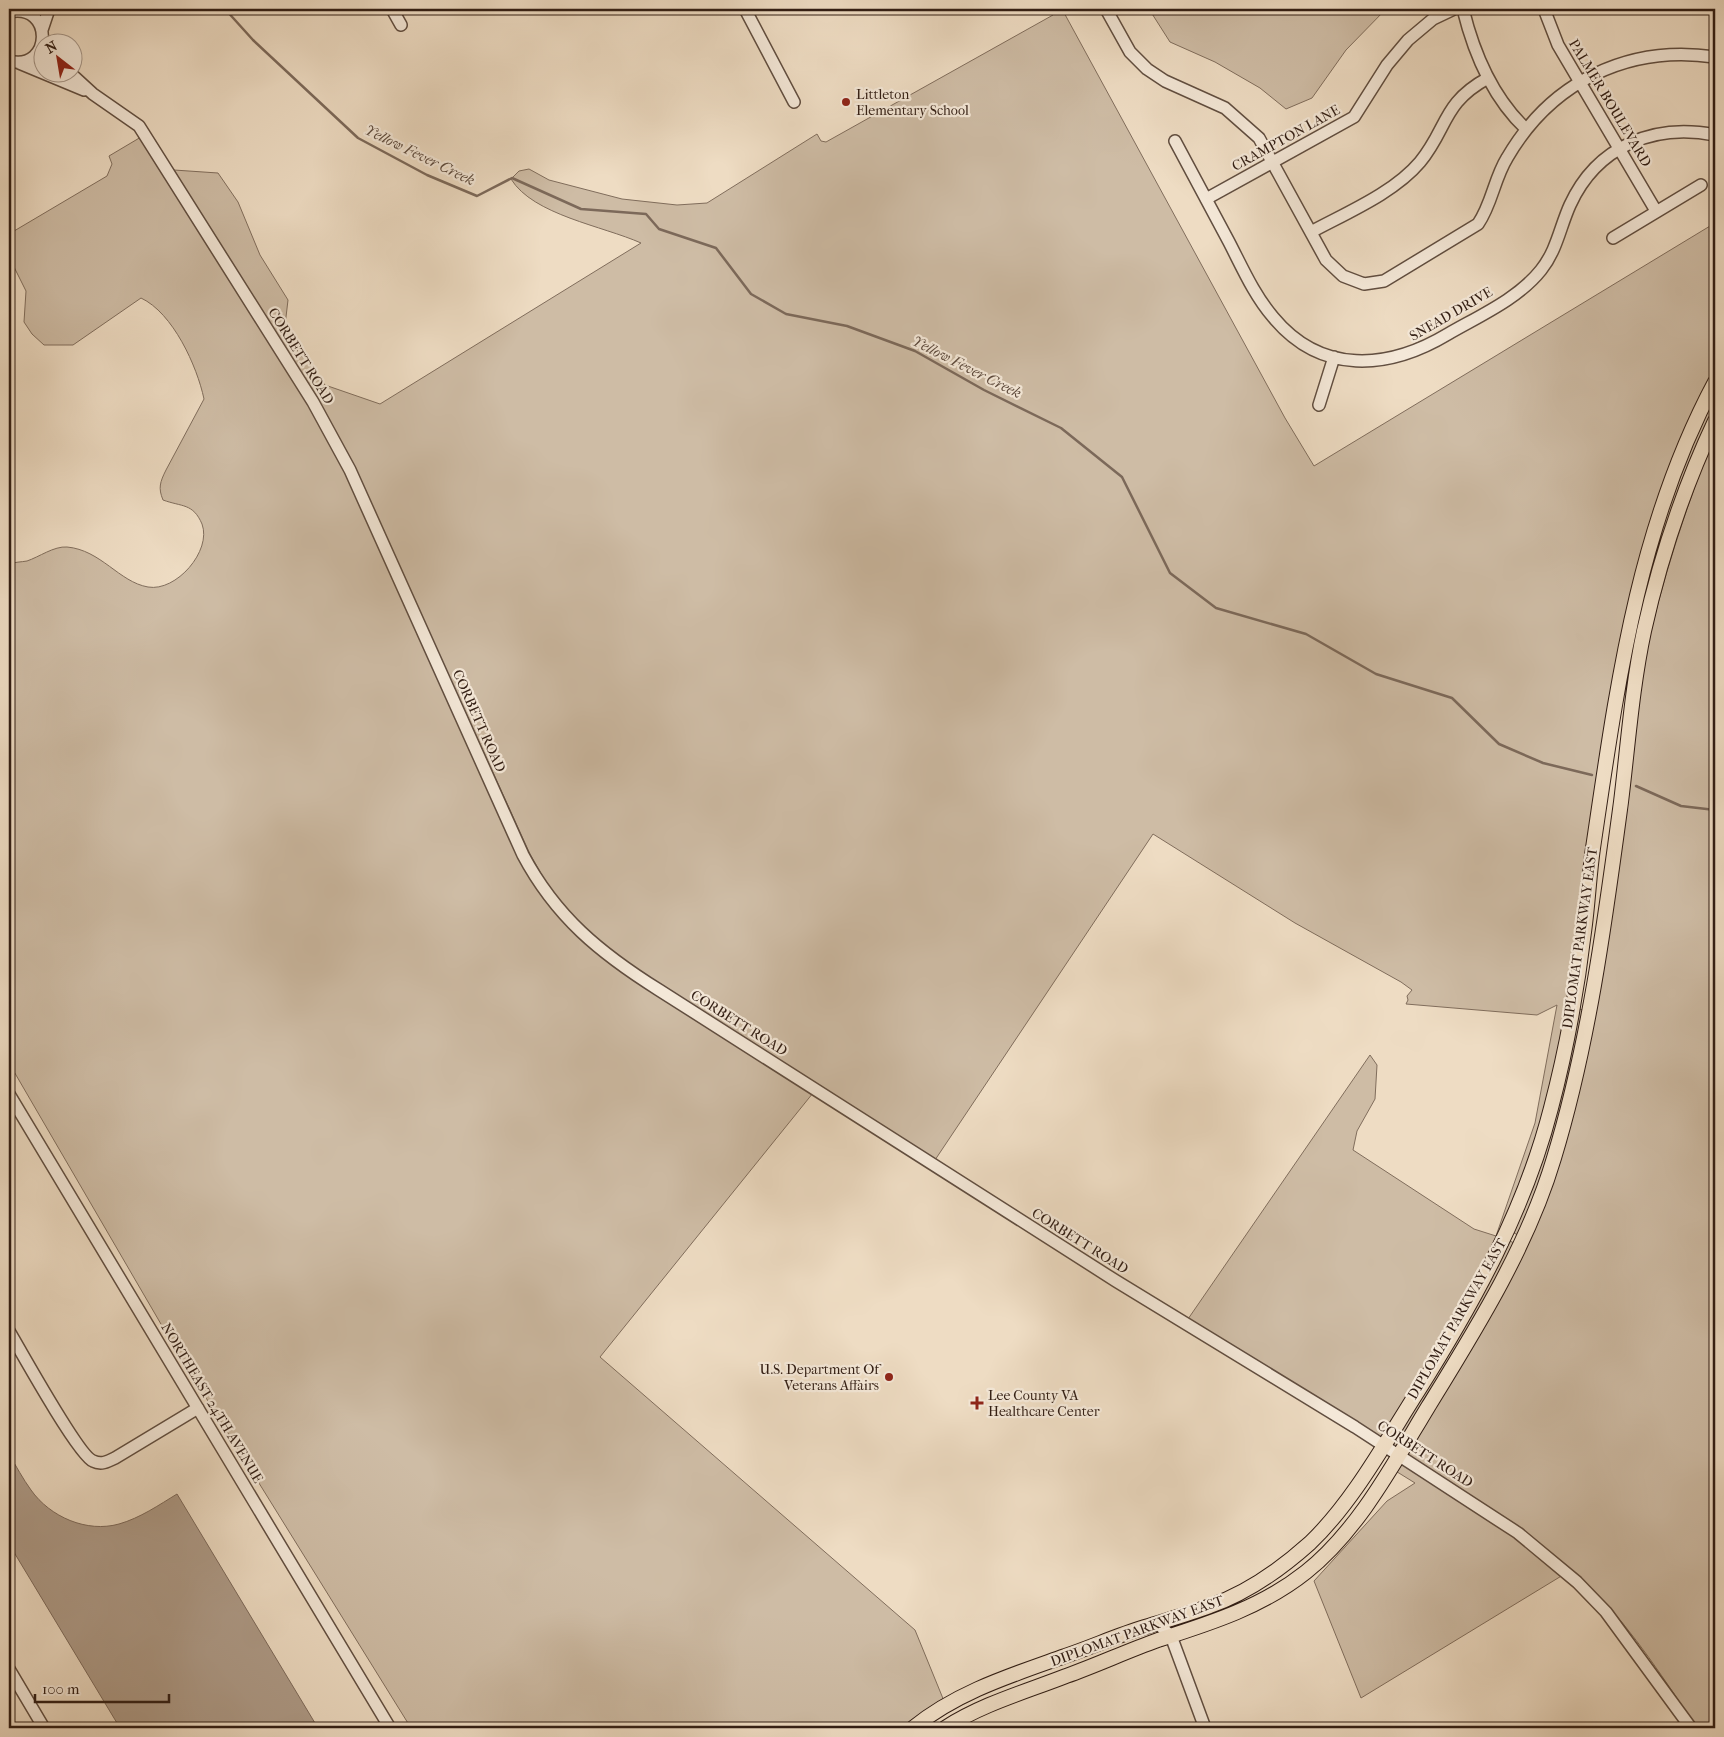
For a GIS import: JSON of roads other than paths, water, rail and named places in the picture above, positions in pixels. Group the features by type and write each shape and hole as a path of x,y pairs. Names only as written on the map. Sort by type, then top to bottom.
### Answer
{"main road":[{"name":"DIPLOMAT PARKWAY EAST","path":"913,1728 936,1712 980,1688 1157,1623 1210,1606 1242,1592 1271,1574 1297,1554 1343,1506 1442,1352 1506,1234 1525,1191 1541,1144 1552,1104 1574,997 1617,693 1625,641 1635,597 1668,488 1684,444 1715,382"},
{"name":"DIPLOMAT PARKWAY EAST","path":"945,1728 982,1708 1171,1636 1246,1610 1265,1600 1304,1574 1344,1535 1398,1456 1454,1365 1521,1241 1554,1160 1573,1087 1590,999 1620,807 1639,660 1652,601 1689,483 1715,420"},
{"path":"1635,597 1652,601"},
{"path":"1574,997 1590,999"},
{"path":"1506,1234 1521,1241"}],"street":[{"path":"45,32 49,9"},
{"path":"392,9 401,25"},
{"path":"745,9 794,102"},
{"path":"1106,9 1127,47 1146,69 1164,81 1215,102 1234,114 1259,138 1274,162 1326,260 1343,276 1364,284 1389,279 1478,224 1484,215 1502,165 1526,130 1545,109 1579,82 1621,63 1648,56 1683,53 1715,57"},
{"name":"CRAMPTON LANE","path":"1206,199 1354,118 1400,49 1425,25 1454,9"},
{"path":"1462,9 1488,78 1504,107 1526,130"},
{"name":"PALMER BOULEVARD","path":"1545,9 1558,45 1656,211"},
{"path":"14,11 33,16 42,32"},
{"path":"12,62 28,61 32,57"},
{"path":"12,62 93,94"},
{"path":"1311,232 1407,176 1425,154 1456,100 1471,87 1488,78"},
{"name":"CORBETT ROAD","path":"80,82 93,94 139,126 313,402 350,470 523,855 542,887 569,921 609,956 644,981 1116,1281 1382,1445 1518,1533 1577,1582 1606,1612 1691,1728"},
{"name":"SNEAD DRIVE","path":"1175,141 1250,282 1272,316 1304,344 1334,357 1364,361 1384,361 1406,356 1427,347 1516,293 1534,279 1558,242 1571,203 1584,182 1604,158 1619,148 1661,133 1681,131 1715,135"},
{"path":"1613,238 1702,185"},
{"path":"1319,405 1334,357"},
{"name":"NORTHEAST 24TH AVENUE","path":"9,1094 390,1728"},
{"path":"9,1331 73,1438 91,1461 102,1464 198,1408"},
{"path":"1171,1636 1177,1616"},
{"path":"1157,1623 1171,1636 1205,1728"},
{"path":"9,1669 44,1728"}],"waterway":[{"name":"Yellow Fever Creek","path":"225,9 253,40 358,138 427,175 477,196 512,178 581,209 646,214 659,229 716,248 751,294 786,314 847,326 915,351 984,390 1061,428 1122,477 1170,573 1216,608 1306,634 1376,674 1452,698 1499,744 1543,763 1592,775"},
{"name":"Yellow Fever Creek","path":"1636,786 1681,806 1715,810"}],"place":[{"name":"Littleton Elementary School","path":"846,102"},
{"name":"U.S. Department Of Veterans Affairs","path":"889,1377"},
{"name":"Lee County VA Healthcare Center","path":"977,1403"}]}
